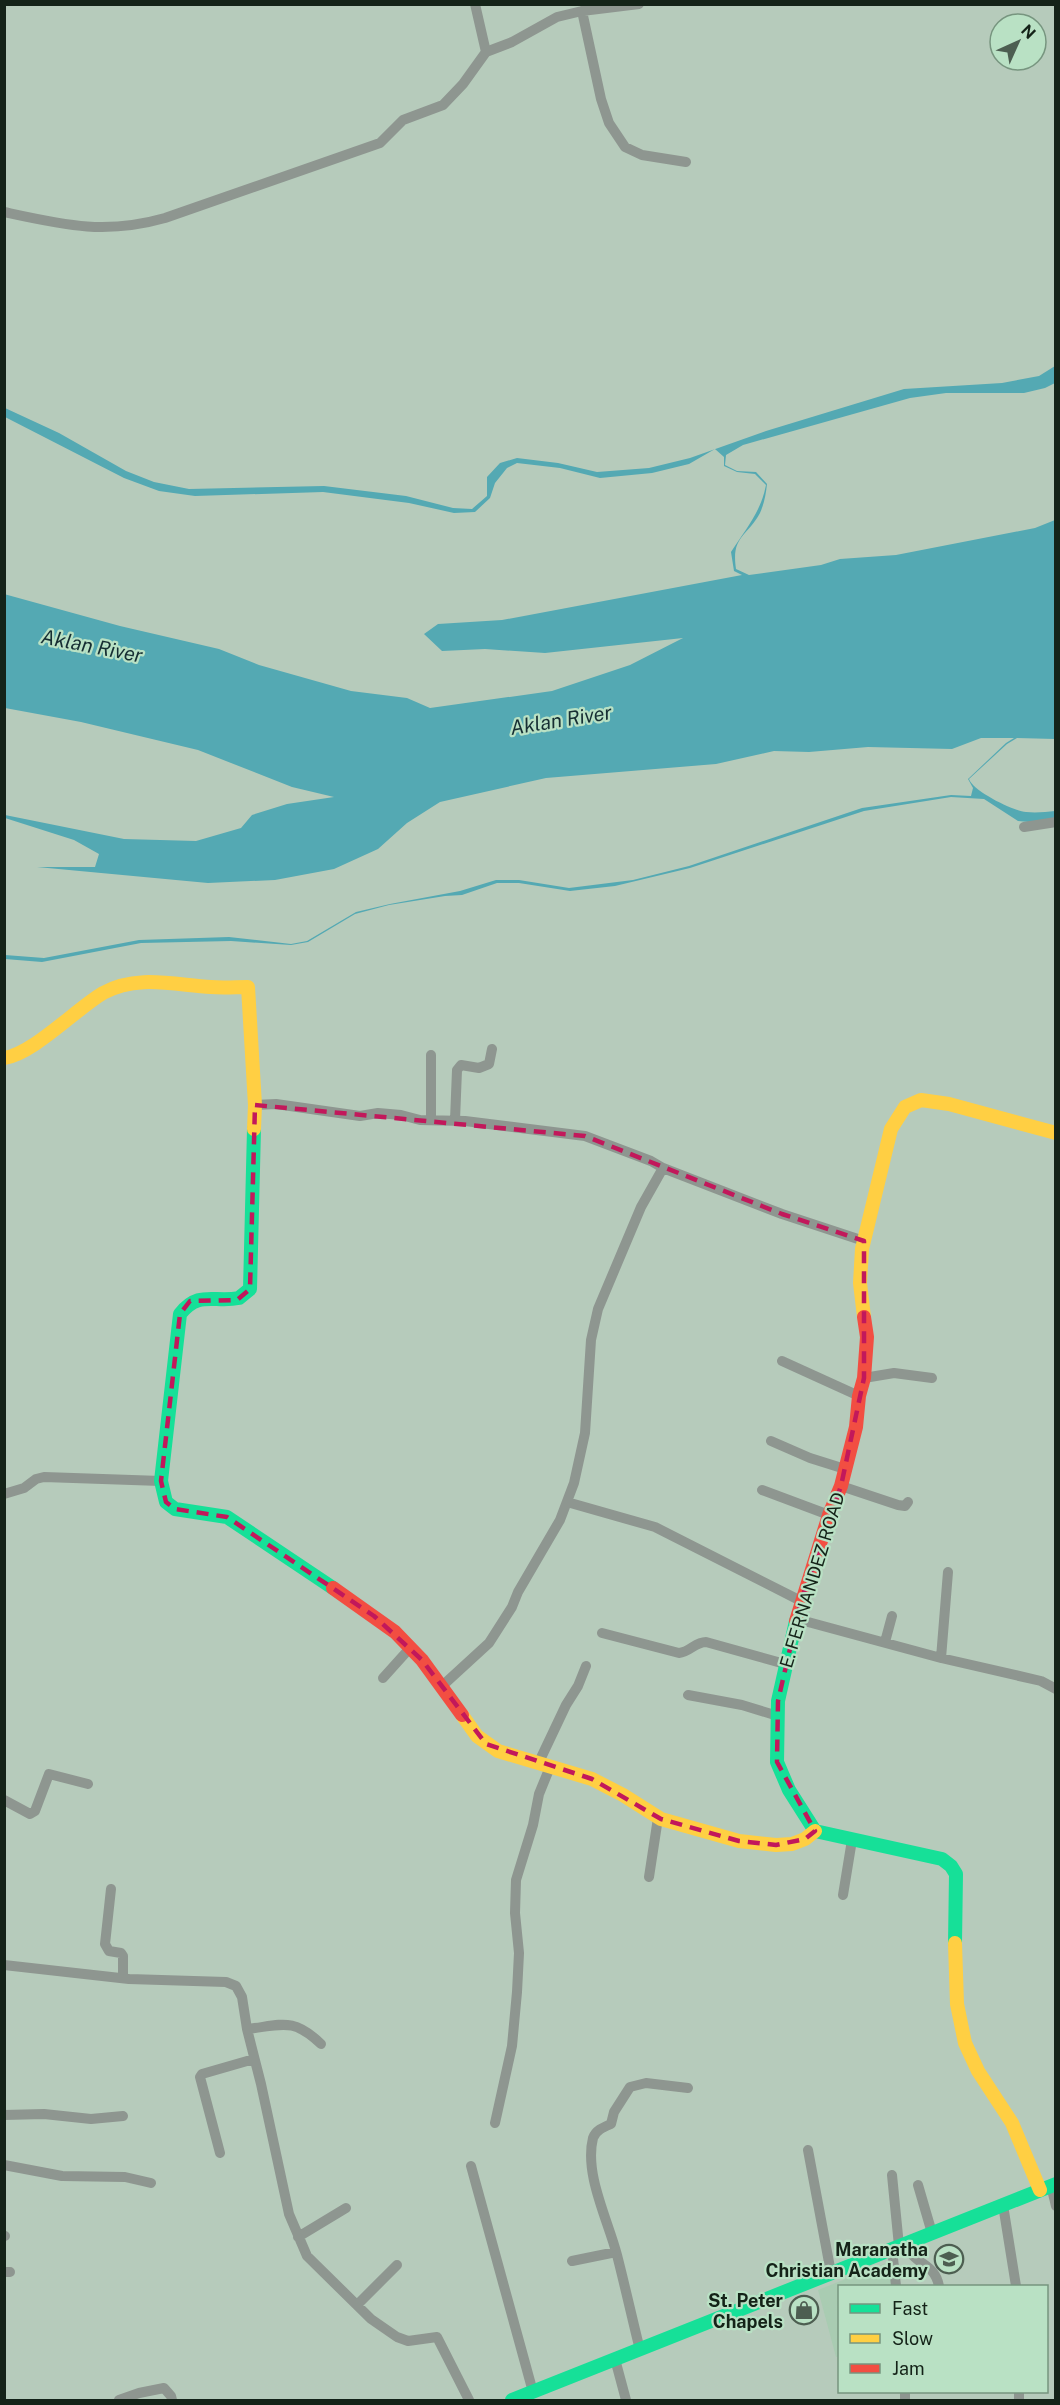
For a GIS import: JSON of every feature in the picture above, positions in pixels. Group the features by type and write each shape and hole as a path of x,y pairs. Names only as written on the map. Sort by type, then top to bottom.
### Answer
{"street":[{"path":"475,4 486,52"},
{"path":"4,212 65,226 100,229 136,226 165,218 380,143 403,120 443,105 463,84 486,52 512,42 557,17 582,10 639,4"},
{"path":"582,10 609,123 625,147 642,154 686,162"},
{"path":"1024,826 1056,822"},
{"path":"4,1058 12,1057 45,1036 104,993 132,983 157,981 212,987 248,987 255,1105 250,1288 246,1296 237,1300 202,1298 190,1301 180,1314 161,1481 166,1502 175,1509 227,1517 374,1616 410,1648 435,1676 441,1688 477,1736 486,1744 513,1756 592,1779 623,1795 658,1818 739,1841 776,1845 792,1844 805,1839 815,1831 942,1859 951,1866 956,1874 955,1958 964,2042 980,2075 1008,2115 1049,2186 1056,2206"},
{"path":"455,1120 457,1070 461,1065 479,1068 489,1064 492,1049"},
{"path":"431,1054 431,1120"},
{"name":"E. FERNANDEZ ROAD","path":"815,1831 789,1790 777,1762 778,1716 784,1664 801,1601 829,1515 841,1486 856,1427 859,1396 864,1378 867,1337 860,1283 864,1241 891,1129 905,1107 921,1100 934,1101 1056,1133"},
{"path":"255,1105 276,1104 360,1116 378,1113 401,1115 420,1120 455,1120 585,1136 782,1214 864,1241"},
{"path":"441,1688 489,1643 512,1607 518,1592 560,1520 574,1483 585,1433 591,1340 598,1309 641,1207 663,1168"},
{"path":"782,1361 859,1396"},
{"path":"864,1378 894,1373 932,1378"},
{"path":"771,1441 810,1458 845,1469"},
{"path":"4,1494 24,1488 36,1479 44,1477 161,1481"},
{"path":"841,1486 898,1505 905,1506 908,1502"},
{"path":"762,1490 829,1515"},
{"path":"567,1502 655,1527 801,1601"},
{"path":"941,1658 948,1572"},
{"path":"885,1642 892,1616"},
{"path":"797,1619 1041,1682 1056,1689"},
{"path":"602,1633 679,1653 688,1651 699,1642 706,1642 784,1664"},
{"path":"383,1678 410,1648"},
{"path":"495,2123 512,2046 519,1953 515,1913 516,1880 533,1825 544,1765 566,1705 578,1686 586,1666"},
{"path":"688,1695 742,1705 778,1716"},
{"path":"4,1800 30,1814 35,1811 49,1774 88,1784"},
{"path":"649,1877 658,1818"},
{"path":"843,1895 852,1840"},
{"path":"111,1889 105,1944 108,1951 121,1953 123,1956 123,1978"},
{"path":"4,1965 123,1978 226,1982 236,1986 242,1998 289,2214 311,2262 358,2304 371,2319 402,2340 437,2337 468,2400"},
{"path":"247,2029 289,2025 306,2029 321,2044"},
{"path":"220,2153 200,2077 202,2074 255,2059"},
{"path":"640,2350 616,2252 597,2194 591,2156 594,2136 611,2124 614,2112 630,2087 646,2083 688,2088"},
{"path":"4,2115 44,2114 91,2119 123,2116"},
{"path":"808,2150 831,2273"},
{"path":"4,2165 62,2176 125,2177 151,2183"},
{"path":"471,2166 533,2392"},
{"path":"892,2175 899,2246 896,2285"},
{"path":"918,2186 932,2233"},
{"path":"512,2400 1049,2186"},
{"path":"1003,2205 1016,2285"},
{"path":"298,2237 346,2208"},
{"path":"899,2246 933,2270 939,2285"},
{"path":"572,2261 616,2252"},
{"path":"358,2304 397,2265"},
{"path":"615,2359 626,2400"},
{"path":"119,2400 139,2392 164,2388 172,2400"}],"highlighted area":[{"path":"255,1105 585,1136 782,1214 864,1241 864,1378 841,1486 801,1601 778,1701 777,1762 815,1831 805,1839 776,1845 739,1841 661,1819 592,1779 486,1744 422,1660 374,1616 227,1517 175,1509 166,1502 161,1481 180,1314 190,1301 237,1300 250,1289"}],"shaded area":[{"path":"891,2261 894,2285 838,2285 838,2356 836,2357 818,2290"}],"water":[{"name":"Aklan River","path":"1055,366 1055,383 1045,388 1024,393 946,393 910,398 743,445 726,455 725,465 737,471 756,472 767,484 760,513 741,538 736,550 736,569 749,575 821,565 840,559 896,555 1035,528 1055,520 1055,739 1017,738 1007,744 969,779 978,789 1003,804 1026,812 1055,811 1055,818 1029,822 1018,821 984,799 951,797 864,811 690,868 615,886 570,891 519,883 497,883 462,895 389,905 355,914 308,942 291,945 231,941 141,943 42,962 5,959 5,955 44,958 139,940 229,937 291,944 307,941 356,912 390,904 460,891 496,880 519,880 569,888 633,880 689,866 862,808 951,795 971,796 973,788 968,779 1006,743 1014,738 981,738 952,749 868,747 809,752 774,751 716,764 546,778 440,802 407,823 378,849 334,869 275,880 208,883 37,867 95,867 99,854 74,840 5,818 5,815 124,839 196,841 241,828 252,815 287,804 334,797 292,787 198,750 81,722 5,708 4,594 120,626 219,649 259,665 351,691 407,698 430,708 552,691 630,665 683,638 545,653 485,649 442,651 424,634 438,624 502,620 742,575 734,571 731,552 756,512 766,485 755,474 737,472 724,466 724,457 715,449 904,389 1002,383 1039,376"},
{"path":"5,408 59,433 126,471 154,482 189,489 324,486 406,496 453,508 472,509 487,496 487,477 500,463 517,458 558,463 597,472 649,468 690,458 714,449 689,464 652,473 600,478 560,468 517,463 507,468 495,483 490,498 475,512 454,513 409,503 323,492 195,496 159,491 124,478 5,417"}],"traffic: fast":[{"path":"254,1129 250,1289 239,1298 207,1299 194,1302 180,1314 161,1481 166,1502 175,1509 227,1517 333,1588"},
{"path":"796,1621 778,1701 777,1762 789,1790 815,1831 942,1859 951,1866 956,1874 955,1943"},
{"path":"512,2400 1056,2184"}],"traffic: slow":[{"path":"4,1058 15,1055 41,1040 92,1000 116,987 143,982 248,987 255,1105 254,1129"},
{"path":"864,1317 860,1283 862,1249 891,1129 905,1107 921,1100 949,1104 1056,1133"},
{"path":"462,1715 477,1736 498,1751 592,1779 661,1819 739,1841 776,1845 792,1844 805,1839 815,1831"},
{"path":"955,1943 957,2004 965,2043 978,2071 1012,2123 1040,2190"}],"traffic: jam":[{"path":"796,1621 829,1515 841,1486 856,1427 859,1396 864,1378 867,1337 864,1317"},
{"path":"333,1588 395,1632 422,1660 462,1715"}],"place":[{"name":"Maranatha Christian Academy","path":"949,2259"},
{"name":"St. Peter Chapels","path":"804,2310"}]}
